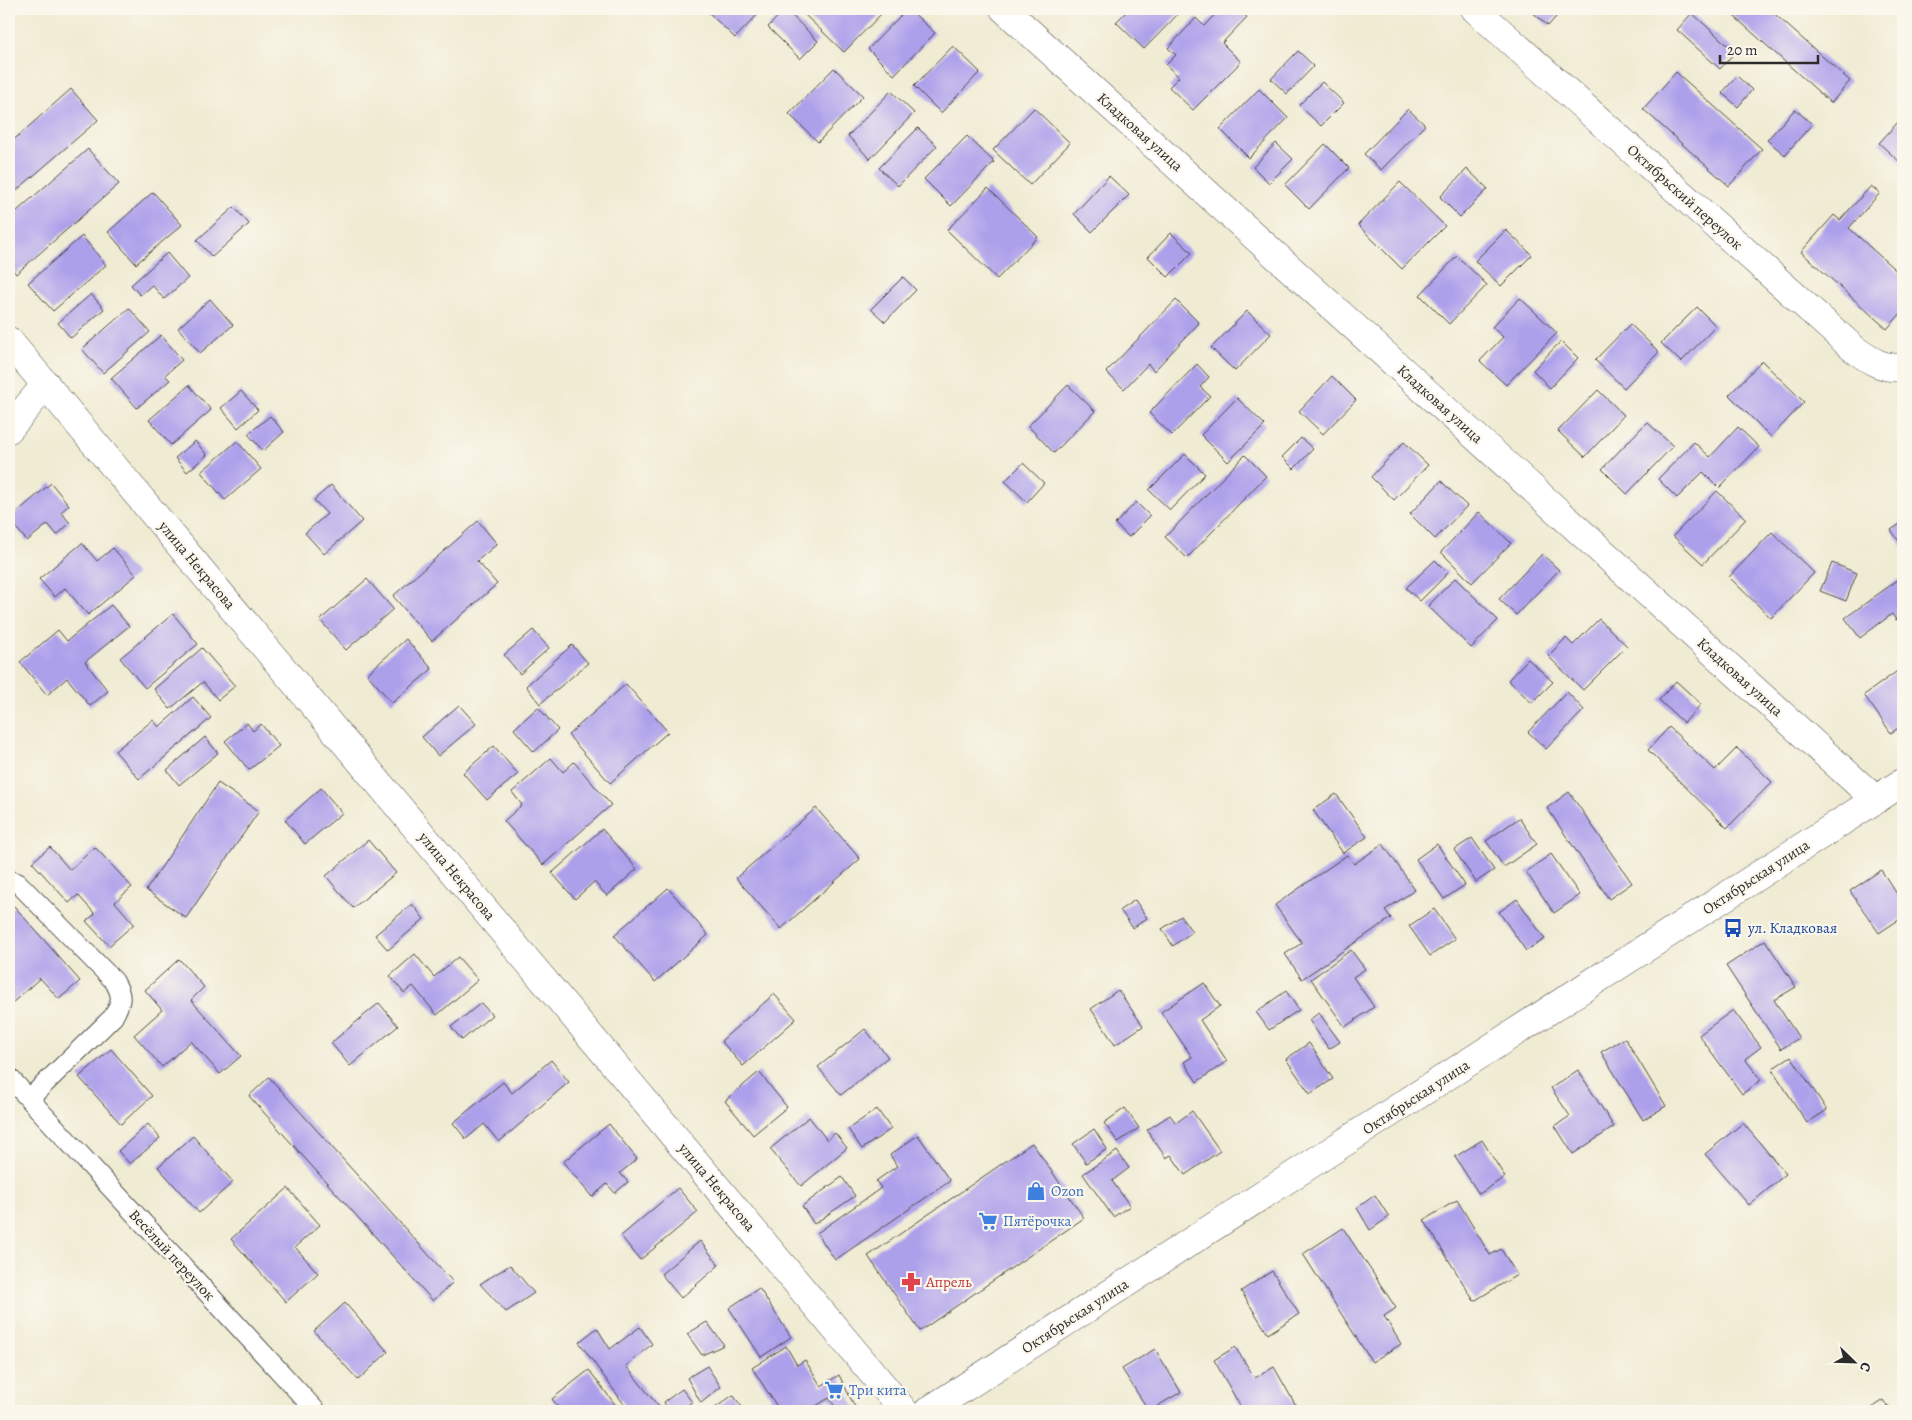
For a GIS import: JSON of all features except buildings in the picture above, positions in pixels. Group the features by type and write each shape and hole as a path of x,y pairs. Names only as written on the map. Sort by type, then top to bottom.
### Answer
{"street":[{"name":"Кладковая улица","path":"1004,9 1894,791"},
{"name":"Октябрьский переулок","path":"1475,9 1854,349 1878,365 1903,368"},
{"name":"улица Некрасова","path":"9,341 904,1411"},
{"path":"9,429 46,384"},
{"name":"Октябрьская улица","path":"928,1411 1894,791"}],"lane":[{"path":"9,880 18,883 114,981 120,992 120,1004 113,1017 29,1100"},
{"name":"Весёлый переулок","path":"9,1077 316,1411"}],"place":[{"name":"ул. Кладковая","path":"1733,928"},
{"name":"Ozon","path":"1036,1191"},
{"name":"Пятёрочка","path":"988,1221"},
{"name":"Апрель","path":"911,1282"},
{"name":"Три кита","path":"834,1390"}]}
